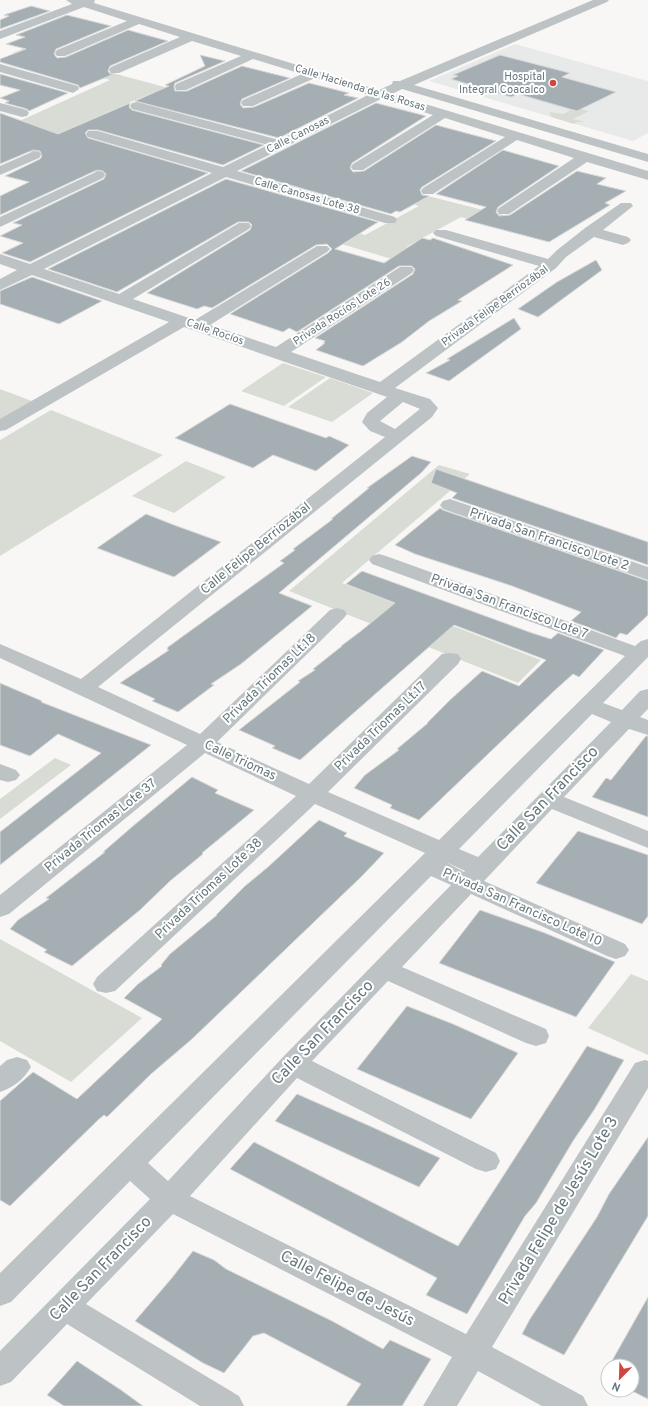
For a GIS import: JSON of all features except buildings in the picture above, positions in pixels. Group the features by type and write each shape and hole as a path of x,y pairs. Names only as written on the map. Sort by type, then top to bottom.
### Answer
{"street":[{"name":"Calle Hacienda de las Rosas","path":"72,0 89,1 139,20 585,158 648,176"},
{"path":"0,28 72,0"},
{"name":"Calle Canosas","path":"0,285 380,94 603,0"},
{"path":"0,36 89,1"},
{"path":"60,53 139,20"},
{"path":"115,70 193,36"},
{"path":"181,87 253,55"},
{"path":"0,68 74,89"},
{"path":"248,103 314,74"},
{"name":"Calle Hacienda de las Rosas","path":"380,78 648,158"},
{"path":"137,106 279,144"},
{"path":"0,107 22,114"},
{"path":"358,167 443,114"},
{"name":"Calle Canosas Lote 38","path":"93,134 390,220"},
{"path":"428,190 515,136"},
{"path":"0,171 34,156"},
{"path":"504,211 585,158"},
{"path":"0,223 98,175"},
{"name":"Privada Felipe Berriozábal","path":"382,388 551,265 561,254 590,231 626,206"},
{"path":"120,300 244,226"},
{"path":"590,231 623,240"},
{"path":"441,234 551,265"},
{"path":"0,426 322,249"},
{"name":"Calle Rocíos","path":"0,259 382,388 424,403 430,408"},
{"name":"Privada Rocíos Lote 26","path":"278,353 406,270"},
{"path":"397,436 376,427 371,422 373,417 400,395"},
{"name":"Calle Felipe Berriozábal","path":"82,689 426,413 430,408"},
{"name":"Privada San Francisco Lote 2","path":"450,505 648,574"},
{"name":"Privada San Francisco Lote 7","path":"379,560 643,650"},
{"name":"Privada Triomas Lt.18","path":"202,744 337,614"},
{"name":"Calle Triomas","path":"0,650 312,794 434,858"},
{"path":"0,1293 643,650"},
{"name":"Privada Triomas Lt.17","path":"312,794 450,659"},
{"name":"Calle San Francisco","path":"0,1372 169,1199 293,1064 548,799 637,724 648,696"},
{"path":"588,705 637,724"},
{"name":"Privada Triomas Lote 37","path":"0,908 202,744"},
{"name":"Privada Triomas Lote 38","path":"106,984 312,794"},
{"path":"548,799 648,840"},
{"name":"Privada San Francisco Lote 10","path":"434,858 474,875 616,950"},
{"path":"384,970 536,1036"},
{"path":"293,1064 486,1162"},
{"name":"Privada Felipe de Jesús Lote 3","path":"439,1406 645,1070"},
{"name":"Calle Felipe de Jesús","path":"129,1163 169,1199 473,1352 572,1406"},
{"path":"64,1307 228,1406"}],"shaded area":[{"path":"515,44 648,81 648,133 633,141 429,81"},
{"path":"23,49 276,117 267,121 154,92 43,140 132,183 0,143 0,127 4,128 110,80 13,53"},
{"path":"530,98 589,111 573,119 585,122 577,122 574,124 551,117 550,112 563,114 571,110"},
{"path":"299,171 352,177 360,171 419,188 412,192 539,224 523,234 461,217 406,247 475,267 458,279 225,209 242,200 365,235 419,206"},
{"path":"283,363 326,377 284,406 241,391"},
{"path":"330,378 373,393 332,422 288,407"},
{"path":"0,389 32,401 0,420"},
{"path":"51,410 163,455 0,556 0,440"},
{"path":"186,461 226,477 174,513 132,496"},
{"path":"439,465 470,474 342,583 541,660 518,683 289,591"},
{"path":"55,758 71,765 0,819 0,799"},
{"path":"0,939 142,1018 71,1082 0,1041"},
{"path":"631,974 648,981 648,1055 588,1028"}],"place":[{"name":"Hospital Integral Coacalco","path":"553,83"}]}
